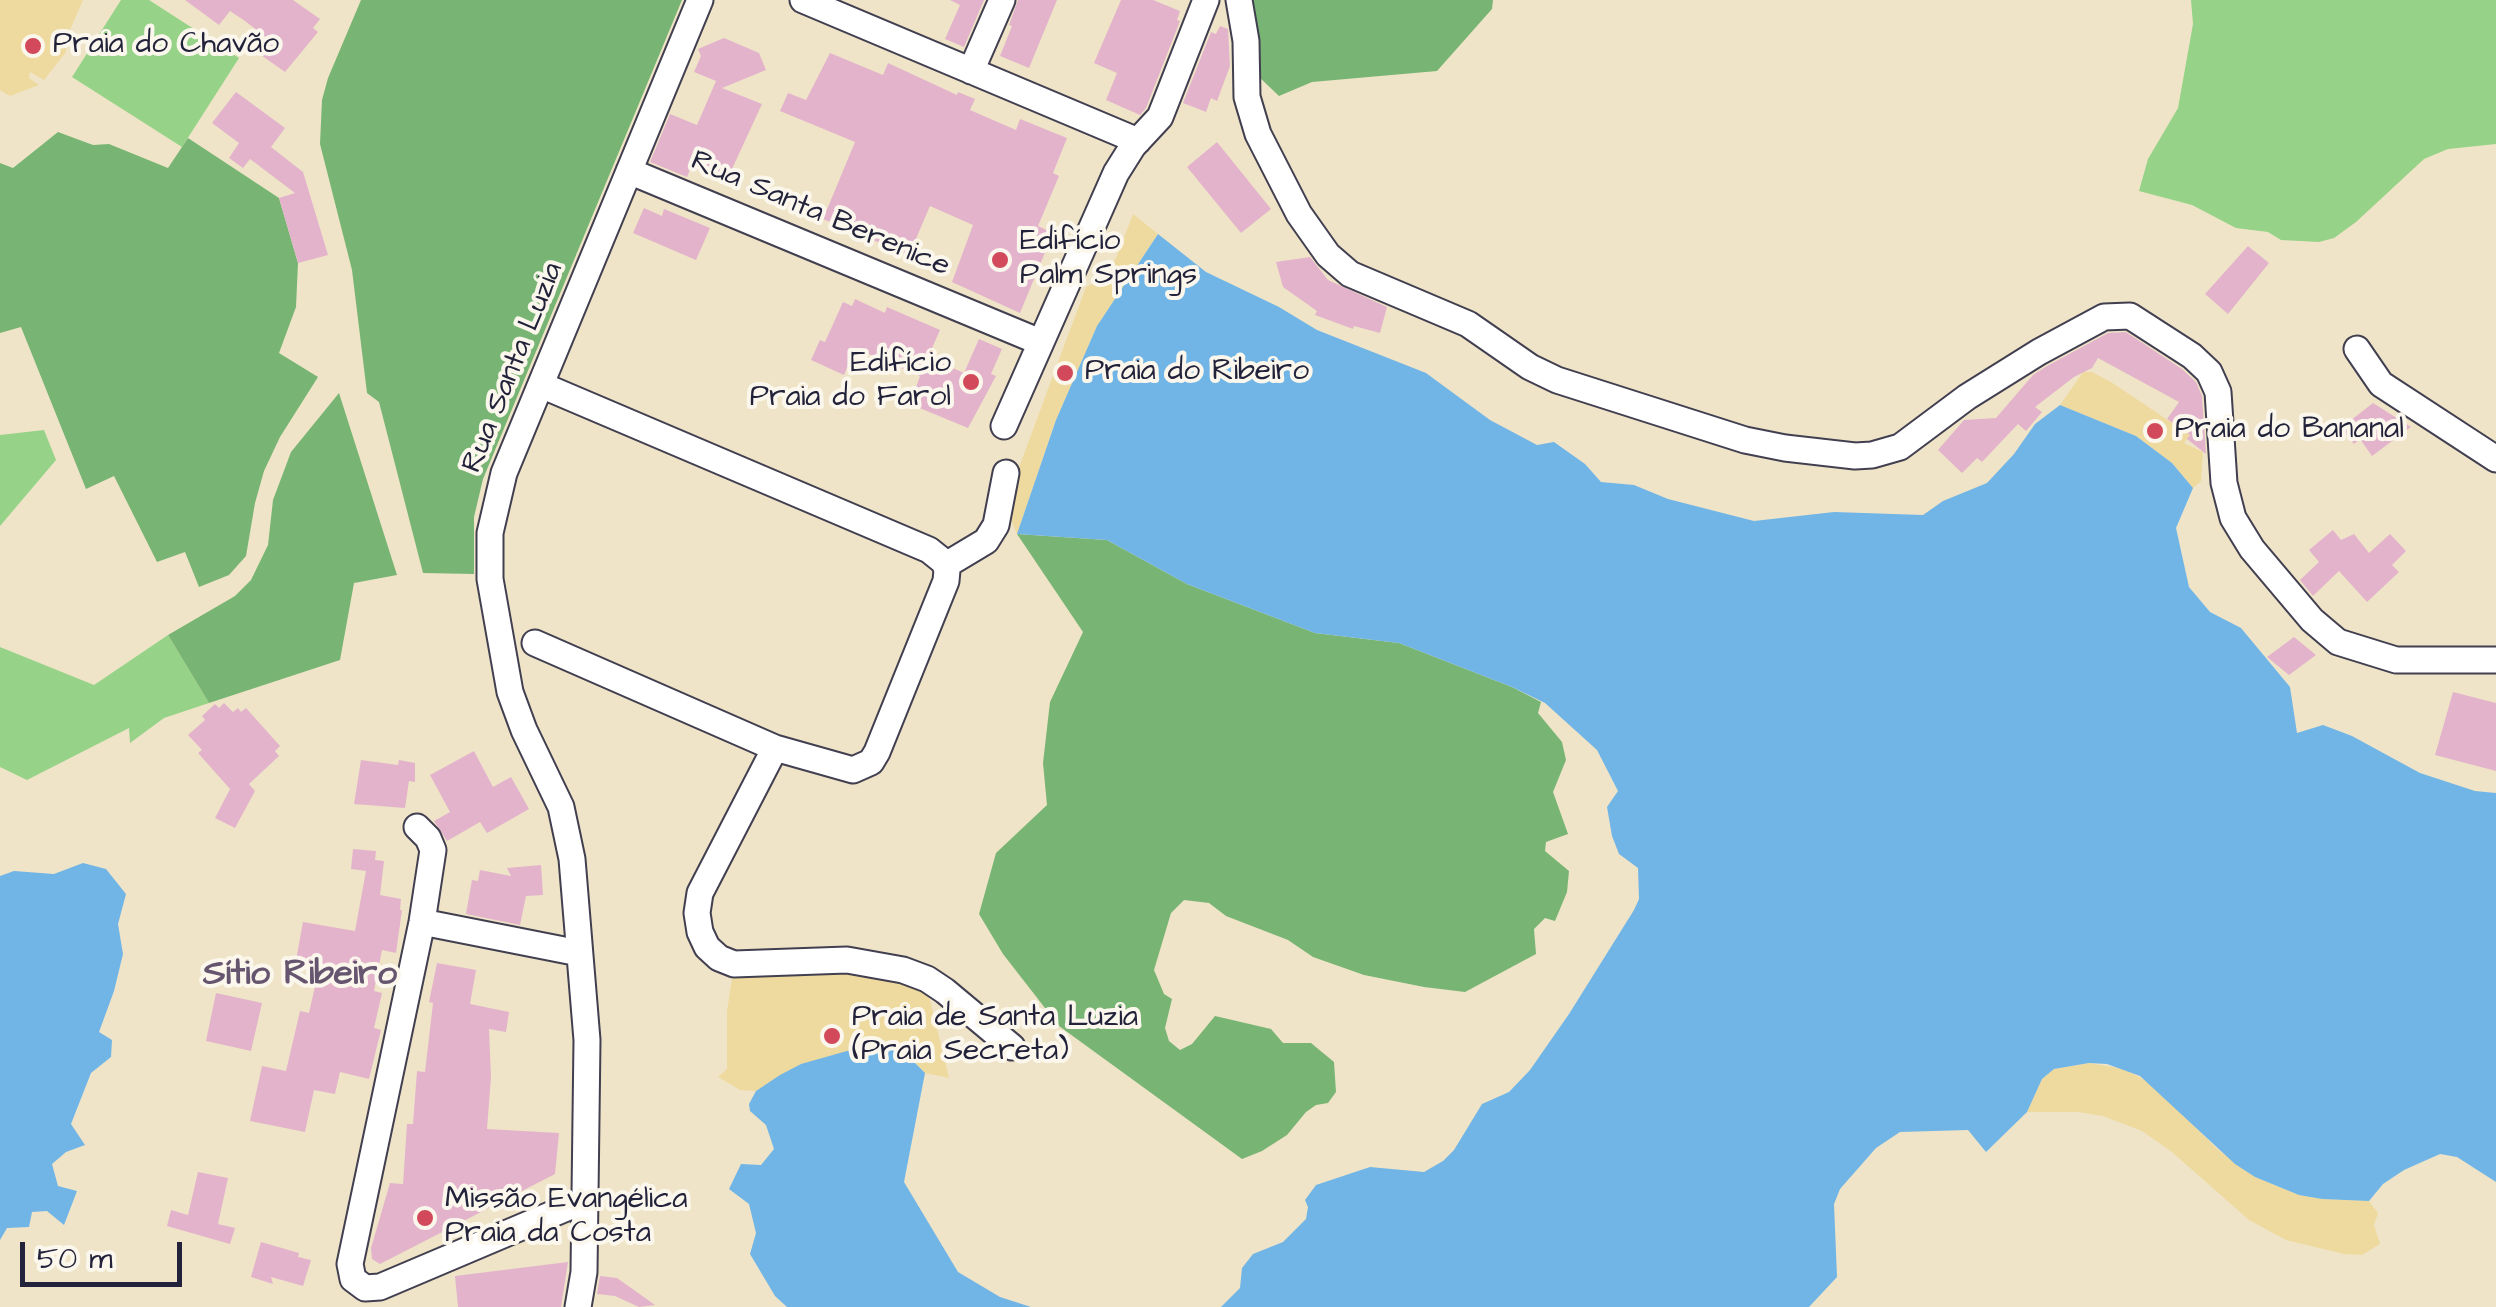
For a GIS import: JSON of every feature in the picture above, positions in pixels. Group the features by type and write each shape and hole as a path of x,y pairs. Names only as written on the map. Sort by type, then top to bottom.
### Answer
{"street":[{"name":"Rua Santa Luzia","path":"578,1307 584,1272 587,1068 567,826 510,692 490,567 490,533 498,492 700,0"},
{"path":"803,0 1138,140"},
{"path":"971,70 1002,0"},
{"path":"1004,426 1104,196 1124,157 1160,117 1206,0"},
{"path":"1239,0 1246,41 1245,85 1253,122 1298,214 1328,255 1350,274 1468,324 1530,367 1557,380 1746,440 1855,456 1900,447 1982,386 2039,352 2104,318 2130,316 2192,356 2209,372 2218,392 2224,483 2233,518 2252,549 2312,620 2338,642 2396,660 2496,660"},
{"name":"Rua Santa Berenice","path":"630,171 1040,342"},
{"path":"2357,349 2381,384 2496,460"},
{"path":"535,643 775,748 853,770 871,762 946,581 946,565 929,550 541,385"},
{"path":"946,565 986,541 996,525 1006,473"},
{"path":"775,748 700,893 697,913 707,947 734,964 847,960 903,970 944,991 1012,1047"},
{"path":"417,827 433,850 422,922 350,1264 353,1279 358,1284 380,1288 583,1202"},
{"path":"422,922 579,952"}],"green space":[{"path":"121,0 149,0 239,58 182,147 72,77"},
{"path":"361,0 682,0 483,479 474,517 474,574 423,573 379,402 367,393 352,270 320,144 322,100 328,78"},
{"path":"1246,0 1493,0 1492,9 1437,71 1312,82 1279,96 1258,76"},
{"path":"2191,0 2496,0 2496,144 2448,149 2424,159 2356,222 2334,238 2319,242 2281,240 2268,232 2236,228 2192,205 2139,191 2148,159 2178,108 2193,24"},
{"path":"58,132 93,145 109,144 168,168 188,138 279,198 298,263 296,307 279,353 318,377 280,437 264,471 246,556 229,575 199,587 185,552 157,562 114,476 86,489 21,327 0,333 0,163 13,168"},
{"path":"339,393 397,575 354,583 340,660 209,703 168,635 235,596 251,580 268,545 273,500 291,452"},
{"path":"44,430 56,460 0,526 0,435"},
{"path":"1017,534 1107,540 1187,584 1315,633 1399,643 1541,702 1538,713 1562,742 1566,760 1553,792 1568,834 1546,842 1545,851 1569,871 1567,892 1555,921 1545,918 1534,929 1536,954 1465,992 1424,987 1364,975 1313,957 1288,940 1226,916 1209,903 1184,900 1171,913 1154,970 1164,994 1172,999 1165,1028 1169,1041 1180,1050 1192,1044 1215,1016 1271,1029 1283,1043 1311,1043 1334,1062 1336,1092 1328,1103 1316,1105 1287,1135 1242,1159 1059,1026 1003,954 979,914 996,853 1047,805 1043,763 1050,702 1083,632"},
{"path":"168,635 209,703 164,718 130,743 129,728 27,780 0,767 0,647 94,685"}],"sand":[{"name":"Praia do Chavão","path":"0,0 83,0 66,39 66,52 44,80 30,72 29,78 39,85 10,96 0,90"},
{"name":"Praia do Ribeiro","path":"1133,214 1158,234 1097,326 1056,420 1017,534 1005,505 1086,287 1103,279 1117,256"},
{"name":"Praia do Bananal","path":"2083,372 2092,372 2111,382 2190,435 2184,443 2203,452 2201,481 2193,488 2172,463 2136,436 2060,405"},
{"name":"Praia de Santa Luzia (Praia Secreta)","path":"824,968 920,984 930,1000 949,1078 925,1073 900,1048 801,1064 756,1091 740,1090 718,1077 727,1069 727,1011 732,979 788,969"},
{"path":"2089,1063 2124,1069 2152,1084 2217,1149 2255,1177 2299,1195 2369,1201 2378,1213 2374,1225 2380,1244 2362,1255 2286,1240 2249,1220 2172,1152 2142,1131 2103,1116 2027,1112 2042,1079 2054,1069"}],"water":[{"path":"1158,234 1206,272 1317,330 1426,373 1490,420 1537,445 1554,442 1585,464 1601,482 1634,485 1668,499 1754,521 1834,512 1923,515 1943,501 1987,483 2035,424 2060,405 2136,436 2172,463 2193,488 2176,528 2189,587 2210,612 2241,628 2290,687 2297,733 2323,725 2352,736 2420,773 2475,791 2496,793 2496,1182 2457,1157 2440,1154 2404,1170 2383,1184 2369,1201 2299,1195 2235,1164 2140,1076 2107,1064 2089,1063 2054,1069 2042,1079 2027,1112 1986,1152 1968,1130 1900,1132 1876,1148 1840,1189 1834,1204 1837,1277 1809,1307 1221,1307 1240,1288 1242,1268 1253,1254 1283,1242 1306,1219 1305,1200 1316,1185 1370,1167 1424,1172 1454,1150 1482,1104 1509,1092 1530,1070 1634,910 1639,899 1638,868 1619,854 1612,836 1607,807 1618,791 1597,750 1545,703 1399,643 1315,633 1187,584 1107,540 1017,534 1056,420 1097,326"},
{"path":"83,863 106,869 126,894 118,924 123,954 99,1032 112,1040 111,1057 91,1073 71,1124 85,1145 66,1152 52,1164 58,1186 77,1191 64,1225 47,1211 32,1212 29,1227 7,1228 0,1240 0,876 14,871 54,874"},
{"path":"861,1047 900,1048 925,1073 904,1182 958,1272 1000,1297 1031,1307 787,1307 775,1296 750,1254 756,1233 749,1204 729,1189 741,1164 761,1165 774,1149 766,1125 750,1111 749,1104 756,1091 801,1064"}],"building":[{"path":"185,0 293,0 320,19 313,28 318,32 285,72 261,55 271,41 245,21 230,11 219,25"},
{"path":"950,0 984,0 964,47 945,39 960,5"},
{"path":"1018,0 1057,0 1029,68 1000,56"},
{"path":"1121,0 1153,0 1180,11 1180,21 1140,115 1106,100 1117,73 1094,63"},
{"path":"1220,26 1228,29 1230,66 1217,101 1211,98 1206,112 1183,103 1211,32 1216,34"},
{"path":"724,38 759,53 766,70 722,88 762,104 726,182 691,167 687,177 650,162 670,114 697,125 716,81 694,72 701,56 698,49"},
{"path":"830,53 883,75 888,63 957,95 958,92 975,99 970,110 1016,130 1020,119 1067,138 1053,173 1059,176 1038,226 1053,233 1020,313 952,282 973,225 930,206 909,255 823,219 855,142 780,111 788,93 806,100"},
{"path":"236,92 285,128 271,147 303,172 328,255 298,263 279,198 295,193 250,159 243,168 229,158 239,143 212,123"},
{"path":"1217,142 1271,209 1241,233 1187,167"},
{"path":"644,208 662,216 664,209 710,228 696,260 633,233"},
{"path":"2248,246 2269,263 2228,314 2205,294"},
{"path":"1310,257 1328,280 1387,307 1380,333 1354,326 1353,329 1315,315 1317,311 1283,287 1276,262"},
{"path":"855,299 885,313 887,307 940,330 928,357 964,373 979,339 1002,349 991,374 996,376 968,428 910,404 920,376 864,352 863,355 854,351 844,375 811,360 820,340 825,342 843,302 852,306"},
{"path":"2126,332 2196,382 2202,396 2206,454 2187,439 2190,435 2167,419 2179,402 2098,358 2092,368 2035,407 2042,412 2026,431 2018,424 1982,462 1977,458 1962,473 1938,450 1964,420 1996,418 2033,375 2047,366 2108,333"},
{"path":"2373,403 2411,427 2372,456 2360,439 2354,444 2341,428"},
{"path":"2333,530 2341,540 2354,534 2369,553 2390,534 2406,551 2392,565 2399,572 2367,602 2339,571 2313,596 2300,580 2319,562 2309,550"},
{"path":"2294,637 2316,655 2289,675 2267,657"},
{"path":"2453,692 2496,703 2496,771 2435,755"},
{"path":"224,703 233,712 246,708 280,746 275,751 279,756 249,784 255,791 235,828 215,818 230,789 198,753 202,750 188,735 215,704 219,708"},
{"path":"474,751 493,787 511,777 529,809 487,833 480,822 447,841 434,821 450,812 430,775"},
{"path":"361,760 415,763 415,782 409,781 405,808 354,804"},
{"path":"353,849 376,851 375,860 384,861 380,895 401,899 402,910 396,953 382,950 374,991 382,993 374,1028 381,1030 369,1079 340,1072 335,1094 314,1090 305,1132 250,1121 262,1066 286,1071 300,1011 309,1013 320,964 296,960 303,922 355,931 366,871 351,869"},
{"path":"541,865 543,895 526,896 520,925 466,914 472,880 478,881 480,870 511,876 507,868"},
{"path":"437,963 476,970 470,1004 509,1012 506,1032 489,1029 487,1129 559,1133 555,1174 380,1264 372,1259 371,1248 390,1183 403,1184 407,1124 413,1124 417,1071 425,1072 433,1003 429,1002"},
{"path":"216,993 262,1003 251,1051 206,1041"},
{"path":"198,1172 228,1178 218,1224 235,1228 230,1244 167,1226 171,1210 188,1215"},
{"path":"261,1242 311,1260 303,1286 271,1277 273,1284 251,1277"},
{"path":"568,1262 561,1307 458,1307 455,1276"},
{"path":"600,1276 617,1278 655,1305 639,1307 615,1296 597,1294"}],"place":[{"name":"Praia do Chavão","path":"33,46"},
{"name":"Edifício Palm Springs","path":"1000,260"},
{"name":"Praia do Ribeiro","path":"1065,373"},
{"name":"Edifício Praia do Farol","path":"971,382"},
{"name":"Praia do Bananal","path":"2155,431"},
{"name":"Praia de Santa Luzia (Praia Secreta)","path":"832,1036"},
{"name":"Missão Evangélica Praia da Costa","path":"425,1218"}],"district":[{"name":"Sítio Ribeiro","path":"300,976"}]}
